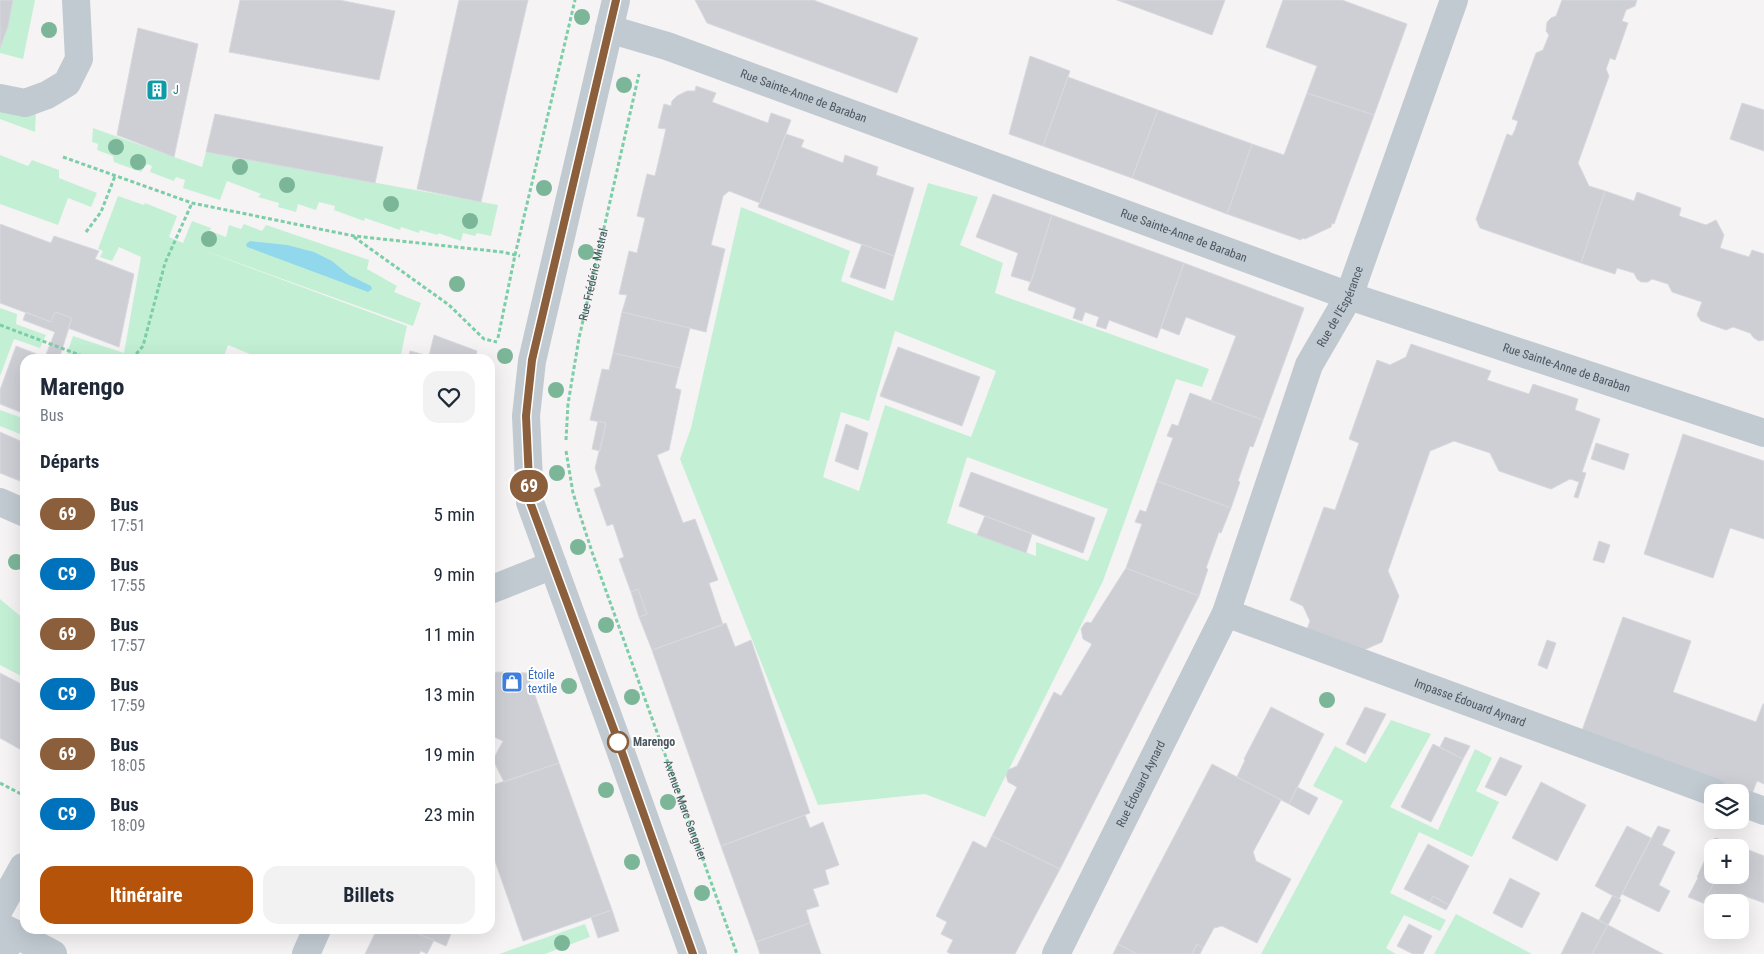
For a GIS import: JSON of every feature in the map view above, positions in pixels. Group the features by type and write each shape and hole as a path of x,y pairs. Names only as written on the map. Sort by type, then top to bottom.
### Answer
{"street":[{"path":"0,98 25,103 48,95 67,82 79,59 76,0"},
{"path":"616,0 532,360 526,416 530,502 614,730 693,954"},
{"name":"Rue de l'Espérance","path":"1226,613 1309,365 1349,296 1454,0"},
{"name":"Rue Sainte-Anne de Baraban","path":"609,29 647,40 1349,296 1764,433"},
{"path":"0,502 20,511"},
{"path":"495,588 552,565"},
{"name":"Impasse Édouard Aynard","path":"1226,613 1704,789"},
{"name":"Rue Édouard Aynard","path":"1056,954 1226,613"},
{"path":"1749,805 1764,811"},
{"path":"0,908 20,871"},
{"path":"306,954 315,934"},
{"path":"6,938 53,954"}],"path":[{"path":"495,351 515,255 575,0"},
{"name":"Rue Frédéric Mistral","path":"592,552 573,493 565,446 568,404 579,338 647,40"},
{"path":"63,157 192,203 354,236 515,255"},
{"path":"86,232 102,210 115,176"},
{"path":"136,354 143,346 165,263 192,203"},
{"path":"354,236 449,305 484,339 497,342"},
{"path":"0,325 78,354"},
{"name":"Avenue Marc Sangnier","path":"592,552 737,954"},
{"path":"0,783 20,793"}],"green space":[{"path":"13,0 35,0 23,59 0,53 8,27"},
{"path":"0,108 36,111 35,132 0,119"},
{"path":"93,128 202,167 206,152 498,205 491,236 477,233 475,236 463,233 461,241 438,233 438,235 420,230 419,233 401,227 400,230 365,218 364,221 334,210 335,206 319,202 316,210 298,204 296,212 278,207 279,203 258,197 261,194 227,181 220,200 183,188 185,180 176,177 174,181 150,172 152,166 147,164 141,172 114,162 113,156 97,150 98,144 92,142"},
{"path":"0,155 28,166 32,160 59,170 59,178 97,193 91,207 68,198 58,225 0,204"},
{"path":"928,183 978,197 960,245 1003,263 995,293 1209,369 1202,387 1176,379 1103,581 985,817 925,794 818,805 680,459 691,428 741,207 850,251 841,281 893,301","holes":["895,331 996,371 971,437 885,405 859,491 823,477 841,412 869,421","967,457 1108,509 1088,561 1036,542 1036,556 947,523"]},
{"path":"118,196 144,205 145,203 177,216 169,237 183,243 192,221 211,228 210,231 226,237 229,225 241,229 244,224 262,231 266,225 369,260 367,269 397,286 394,292 421,303 413,326 194,247 407,326 401,354 250,354 228,345 225,354 67,354 73,336 124,353 141,257 119,247 112,261 100,257 103,251 98,249"},
{"path":"0,308 17,314 16,324 46,335 40,348 14,339 0,376"},
{"path":"0,410 20,417 20,434 0,426"},
{"path":"0,599 20,616 20,675 0,665"},
{"path":"1391,720 1431,734 1390,807 1438,830 1475,749 1492,758 1476,791 1499,802 1472,857 1419,832 1390,893 1446,920 1440,931 1404,915 1386,948 1396,954 1261,954 1343,801 1313,786 1335,746 1366,763"},
{"path":"1456,914 1532,954 1434,954"},
{"path":"585,924 590,937 545,954 499,954"}],"water":[{"path":"250,241 287,245 314,252 332,261 349,275 371,286 372,289 368,292 247,247 246,244"}],"building":[{"path":"0,0 13,0 8,27 0,48"},
{"path":"240,0 339,0 395,11 379,80 229,52"},
{"path":"459,0 528,0 481,202 417,189"},
{"path":"695,0 813,0 918,38 897,93 707,23"},
{"path":"1117,0 1225,0 1212,35"},
{"path":"1283,0 1342,0 1407,24 1374,115 1307,93 1317,66 1266,47"},
{"path":"1562,0 1637,0 1635,6 1626,10 1622,21 1628,23 1615,60 1610,58 1606,69 1609,76 1578,163 1589,186 1605,191 1581,263 1480,228 1476,219 1507,134 1512,136 1515,130 1518,121 1512,119 1536,53 1543,50 1549,35 1546,31 1547,22 1556,16"},
{"name":"J","path":"138,28 198,44 174,157 117,135"},
{"path":"1030,56 1070,71 1043,146 1009,134"},
{"path":"1068,77 1158,110 1132,178 1043,146"},
{"path":"696,86 716,93 712,102 768,123 771,113 791,120 760,203 729,191 723,196 711,245 725,249 706,332 622,312 627,295 619,294 629,251 637,253 645,218 637,216 647,174 655,176 666,129 658,128 664,104 671,106 672,101 677,96 687,91 695,91"},
{"path":"1307,93 1374,115 1334,224 1332,223 1331,227 1301,240 1227,214 1252,144 1284,155"},
{"path":"1742,103 1764,110 1764,151 1730,139"},
{"path":"1158,110 1252,144 1227,214 1132,178"},
{"path":"215,114 383,147 375,183 206,152"},
{"path":"786,134 804,140 801,147 843,163 845,155 878,167 876,175 914,188 894,256 758,207"},
{"path":"1605,191 1634,201 1637,192 1681,208 1679,216 1706,225 1716,220 1724,235 1720,248 1749,257 1752,250 1764,254 1764,340 1759,341 1750,333 1733,327 1726,330 1701,321 1697,315 1702,302 1672,292 1668,284 1652,279 1648,282 1641,282 1634,273 1617,268 1615,274 1581,263"},
{"path":"993,194 1052,215 1031,282 1011,276 1018,253 976,237"},
{"path":"1052,215 1184,263 1157,338 1109,320 1106,329 1096,326 1099,317 1085,312 1082,321 1073,318 1076,308 1028,290"},
{"path":"0,224 51,243 54,236 99,251 95,259 134,274 119,347 68,328 72,318 55,312 51,322 0,303"},
{"path":"862,244 894,256 885,289 850,277"},
{"path":"1184,263 1304,308 1263,420 1211,401 1236,336 1186,317 1179,335 1161,328"},
{"path":"26,312 51,322 55,312 72,318 61,354 46,354 55,332 23,320"},
{"path":"622,312 690,328 680,368 613,353"},
{"path":"434,335 477,351 476,354 429,354"},
{"path":"1411,344 1491,371 1487,380 1529,394 1533,384 1578,399 1575,410 1600,419 1582,472 1586,473 1578,498 1574,497 1579,482 1570,479 1551,489 1499,471 1490,453 1454,441 1430,451 1388,571 1399,596 1382,642 1357,653 1305,635 1310,621 1303,606 1290,600 1324,507 1335,510 1359,443 1349,439 1377,360 1390,365 1406,357"},
{"path":"16,346 37,354 20,354 20,412 0,404 0,390"},
{"path":"898,347 980,377 962,426 880,396"},
{"path":"410,351 421,354 409,354"},
{"path":"613,353 680,368 675,388 681,390 669,450 657,455 683,523 695,519 718,580 709,583 723,625 652,650 639,617 647,614 638,589 631,592 619,559 624,557 613,524 607,526 594,489 601,486 595,468 606,423 590,420 602,369 609,370"},
{"path":"1190,393 1263,420 1253,447 1250,446 1231,508 1157,481 1173,438 1167,436 1172,424 1178,426"},
{"path":"598,421 606,423 600,451 592,449"},
{"path":"846,424 868,433 858,470 835,461"},
{"path":"0,432 20,441 20,481 0,473"},
{"path":"1683,434 1764,461 1764,539 1730,528 1713,578 1644,554"},
{"path":"1596,443 1629,454 1624,470 1591,459"},
{"path":"971,472 1095,518 1083,553 959,506"},
{"path":"1157,481 1231,508 1221,533 1219,532 1206,568 1208,569 1199,596 1126,568 1142,524 1135,522 1140,510 1146,512"},
{"path":"985,516 1032,534 1026,553 977,535"},
{"path":"1599,541 1610,545 1604,563 1593,560"},
{"path":"1126,568 1199,596 1060,869 992,836 1017,787 1008,782 1006,775 1008,770 1017,766 1054,692 1061,696 1092,644 1083,639 1081,629 1085,623 1091,623"},
{"path":"638,589 647,614 639,617 631,592"},
{"path":"1623,617 1691,641 1673,692 1756,722 1764,704 1764,784 1757,781 1750,799 1749,784 1710,784 1580,736"},
{"path":"726,623 735,647 751,640 810,813 721,846 652,650"},
{"path":"1547,640 1556,643 1547,669 1538,665"},
{"path":"496,672 527,673 559,763 504,782 495,764 495,756 503,741 495,737"},
{"path":"0,673 20,683 20,749 0,738"},
{"path":"1271,707 1324,734 1289,804 1237,777 1244,759"},
{"path":"1365,707 1386,714 1365,754 1346,744"},
{"path":"1445,737 1470,746 1463,759 1440,747"},
{"path":"1433,744 1463,759 1431,822 1401,807"},
{"path":"1500,757 1522,766 1506,796 1485,787"},
{"path":"559,763 612,910 523,941 495,861 495,784"},
{"path":"1212,764 1281,800 1253,852 1256,861 1291,879 1257,943 1222,926 1214,928 1203,948 1197,944 1192,954 1137,954 1118,944"},
{"path":"1541,782 1586,805 1557,861 1512,838"},
{"path":"1297,787 1318,798 1309,815 1289,804"},
{"path":"805,815 810,828 823,822 839,865 825,870 829,884 813,889 819,906 806,910 810,923 756,942 721,846"},
{"path":"1627,826 1651,838 1619,899 1595,886"},
{"path":"1658,826 1670,830 1662,845 1675,852 1659,885 1670,891 1659,912 1622,894"},
{"path":"992,836 1060,869 1015,954 951,954 947,952 953,940 941,934 947,922 936,916 973,841 986,848"},
{"path":"1428,844 1469,866 1449,905 1433,896 1430,902 1404,889"},
{"path":"1749,850 1764,856 1764,903 1749,897 1749,894 1708,894 1713,884 1749,884"},
{"path":"1704,862 1704,884 1713,884 1708,894 1704,894 1703,903 1688,897"},
{"path":"1510,878 1540,893 1522,928 1493,913"},
{"path":"1613,895 1621,900 1608,925 1599,920"},
{"path":"1433,896 1449,905 1446,910 1430,902"},
{"path":"612,910 619,931 598,938 591,917"},
{"path":"1582,912 1608,925 1592,954 1561,954"},
{"path":"810,923 821,954 760,954 756,942"},
{"path":"1409,924 1432,936 1423,954 1413,954 1397,946"},
{"path":"1608,925 1663,954 1592,954"},
{"path":"375,934 419,934 434,940 427,954 421,951 419,954 365,954"},
{"path":"418,934 451,934 446,946"},
{"path":"1118,944 1137,954 1113,954"},
{"path":"1197,944 1203,948 1200,954 1192,954"}],"bus line":[{"name":"69","path":"616,0 532,360 526,416 527,466 530,502 614,730 693,954"}],"place":[{"name":"J","path":"157,90"},
{"name":"Étoile textile","path":"512,682"},
{"name":"Marengo","path":"618,742"}]}
